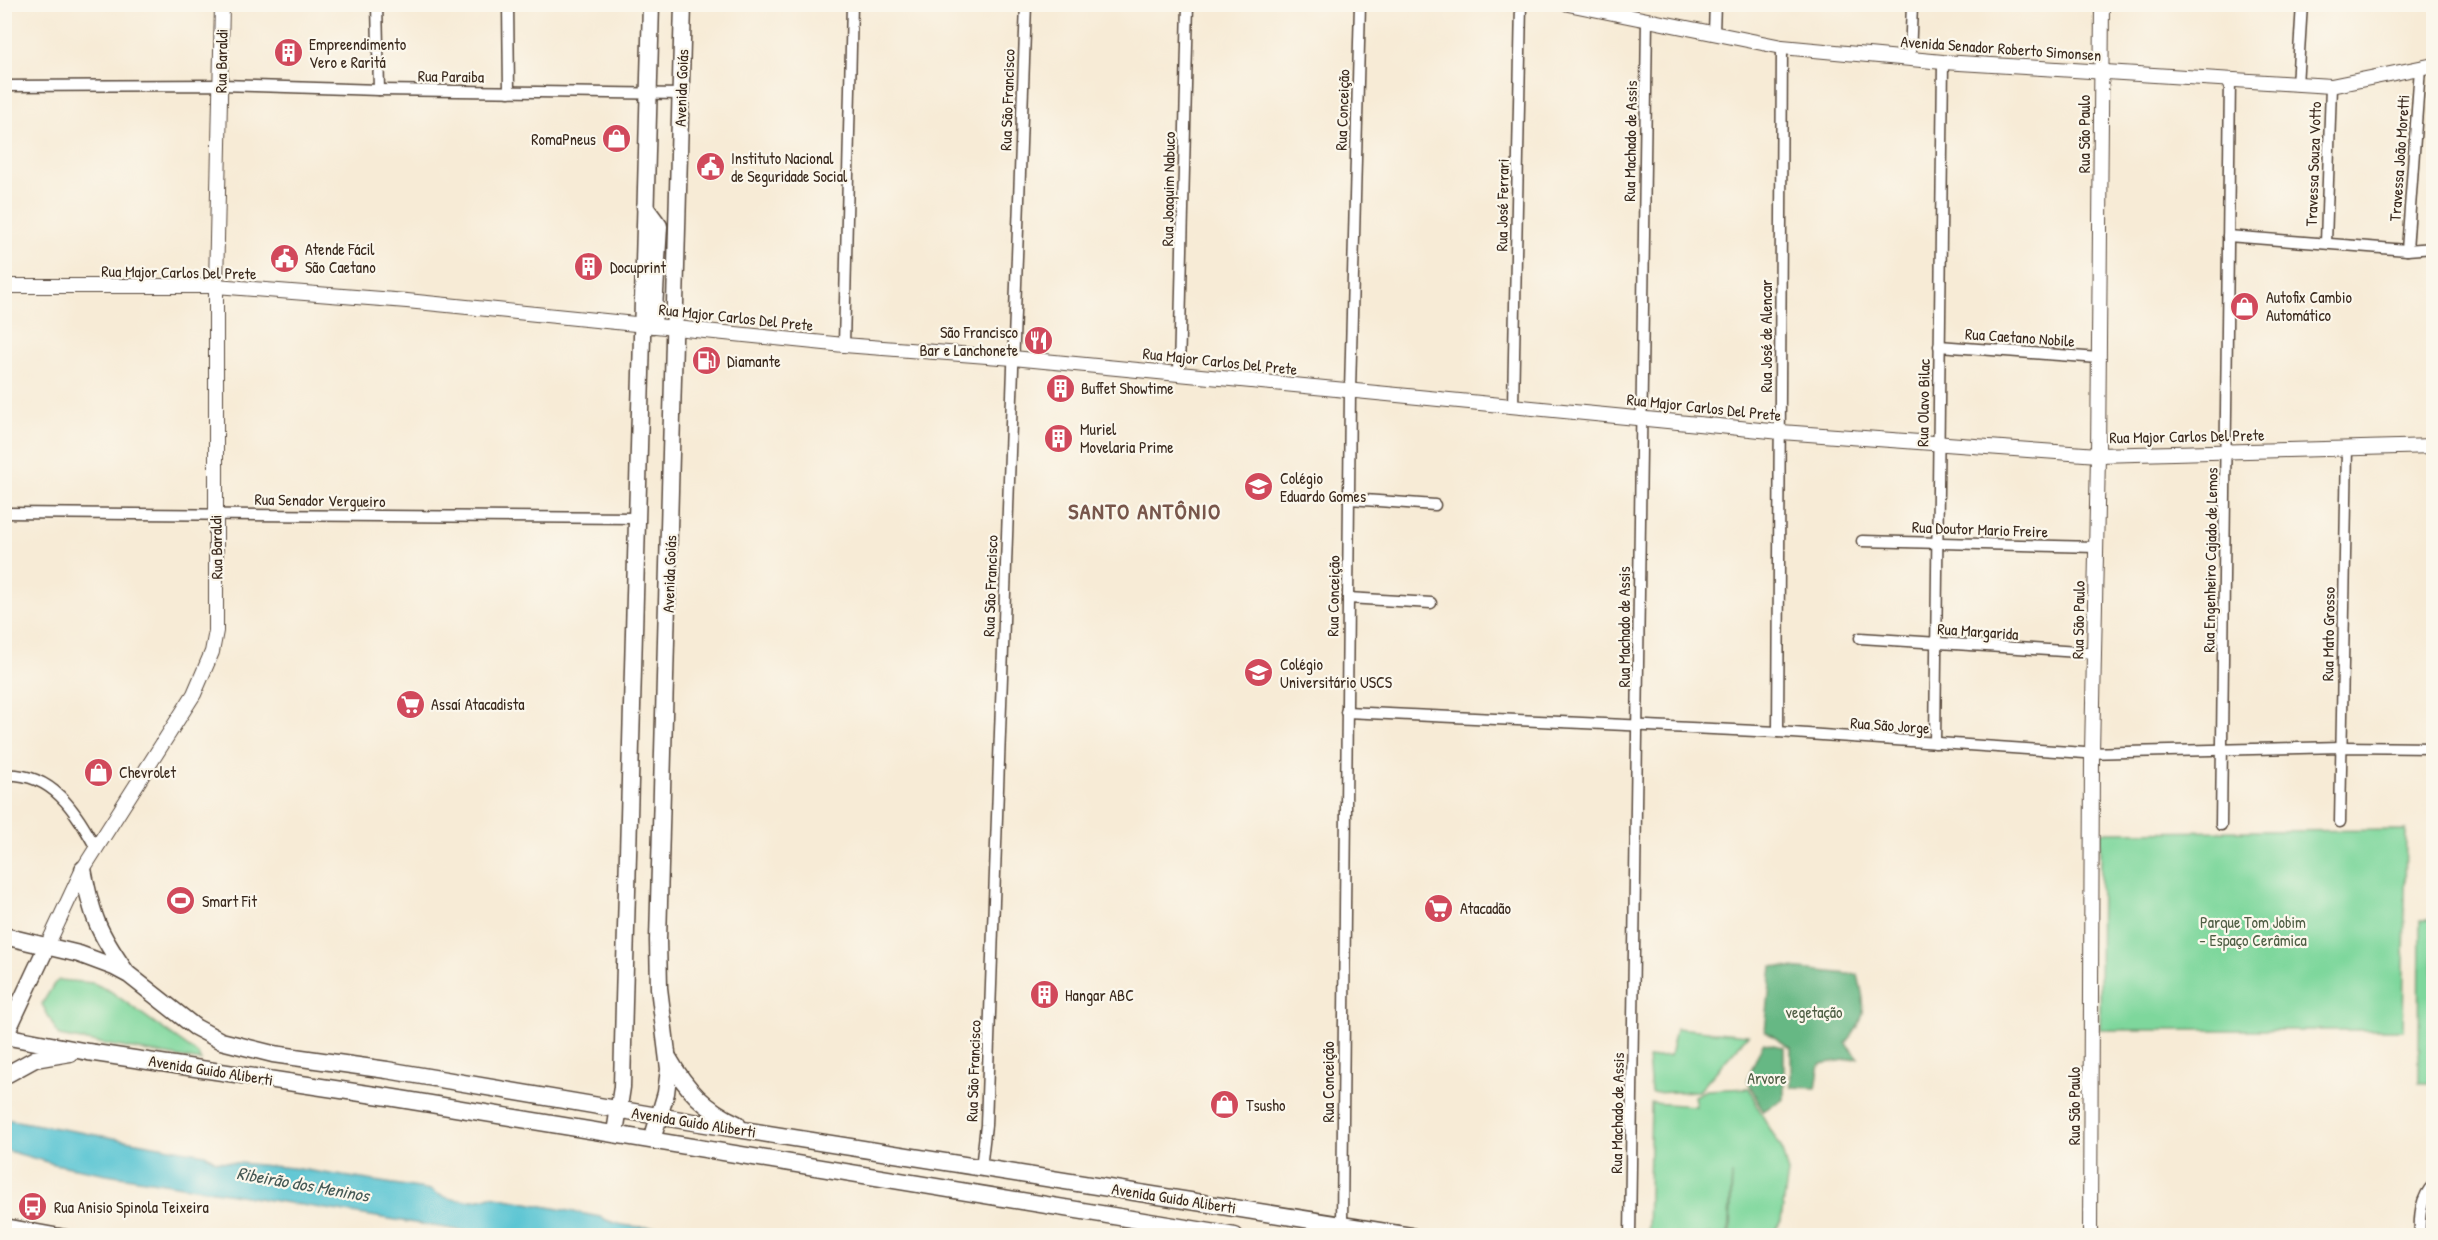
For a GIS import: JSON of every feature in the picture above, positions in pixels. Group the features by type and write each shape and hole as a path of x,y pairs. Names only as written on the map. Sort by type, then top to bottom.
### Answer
{"main road":[{"name":"Avenida Goiás","path":"615,1133 622,1087 636,518 647,324 645,207 651,4"},
{"name":"Avenida Goiás","path":"652,1140 668,1085 669,1059 659,988 658,951 683,4"},
{"path":"84,869 89,898 98,928 129,975"},
{"name":"Avenida Guido Aliberti","path":"4,936 96,960 129,975 195,1027 221,1041 273,1054 387,1070 754,1132 1411,1236"},
{"name":"Rua Baraldi","path":"5,1037 46,946"},
{"name":"Avenida Guido Aliberti","path":"5,1037 88,1052 615,1133 1235,1236"},
{"path":"4,1076 35,1059 58,1054 88,1052"},
{"path":"669,1059 682,1080 705,1106 754,1132"},
{"path":"942,1187 970,1177 981,1168"}],"street":[{"name":"Rua Baraldi","path":"46,946 96,848 194,694 212,652 216,631 216,286 222,4"},
{"path":"377,4 379,90"},
{"path":"508,4 509,92"},
{"path":"844,345 852,4"},
{"name":"Rua São Francisco","path":"981,1168 986,1125 1026,4"},
{"name":"Rua Joaquim Nabuco","path":"1179,373 1188,4"},
{"name":"Rua Conceição","path":"1342,1224 1350,391 1360,4"},
{"name":"Rua José Ferrari","path":"1514,406 1521,4"},
{"name":"Avenida Senador Roberto Simonsen","path":"1568,4 1782,47 1943,62 2331,86 2427,66"},
{"path":"1714,32 1715,4"},
{"path":"1910,59 1912,4"},
{"name":"Rua São Paulo","path":"2090,1236 2092,753 2098,455 2102,4"},
{"path":"2297,85 2302,4"},
{"name":"Rua Machado de Assis","path":"1630,1236 1639,726 1647,19"},
{"name":"Rua José de Alencar","path":"1778,732 1782,47"},
{"name":"Rua Olavo Bilac","path":"1935,743 1943,62"},
{"name":"Travessa João Moretti","path":"2407,250 2427,66"},
{"name":"Rua Engenheiro Cajado de Lemos","path":"2221,825 2230,80"},
{"name":"Rua Paraiba","path":"4,86 221,85 379,90 682,94"},
{"name":"Travessa Souza Votto","path":"2326,243 2331,86"},
{"path":"2228,236 2407,250 2433,248"},
{"name":"Rua Major Carlos Del Prete","path":"4,286 216,286 407,301 844,345 1179,373 1781,432 2098,455 2433,446"},
{"name":"Rua Caetano Nobile","path":"1939,346 2099,358"},
{"name":"Rua Mato Grosso","path":"2340,822 2347,448"},
{"path":"1350,499 1436,505"},
{"name":"Rua Senador Vergueiro","path":"4,513 636,518"},
{"name":"Rua Doutor Mario Freire","path":"1862,541 2096,547"},
{"path":"1348,598 1431,603"},
{"name":"Rua Margarida","path":"1860,638 2094,654"},
{"name":"Rua São Jorge","path":"1346,712 1778,732 2092,753 2341,747 2433,748"},
{"path":"4,775 32,778 57,792 75,811 96,848"},
{"path":"2420,1236 2421,1206 2433,1184"},
{"path":"4,1224 70,1236"}],"green space":[{"name":"Parque Tom Jobim - Espaço Cerâmica","path":"2406,830 2403,1030 2100,1030 2101,832"},
{"path":"2420,920 2433,920 2433,1083 2419,1083"},
{"name":"vegetação","path":"1772,966 1858,975 1863,1003 1862,1018 1846,1043 1858,1058 1820,1064 1816,1088 1791,1087 1791,1048 1765,1031"},
{"path":"59,980 93,983 110,991 198,1054 201,1061 59,1036 42,1004"},
{"name":"vegetação","path":"1676,1028 1748,1035 1699,1091 1651,1093 1648,1058 1670,1056"},
{"name":"Arvore","path":"1763,1043 1784,1047 1784,1099 1763,1111 1747,1079"},
{"path":"1749,1088 1781,1147 1788,1173 1781,1220 1772,1235 1730,1235 1732,1174 1728,1235 1648,1235 1651,1103 1696,1106 1694,1096 1706,1090"}],"water":[{"name":"Ribeirão dos Meninos","path":"5,1119 205,1154 216,1161 293,1168 431,1190 452,1199 476,1200 491,1196 600,1217 622,1225 718,1235 490,1235 107,1174 54,1164 5,1150"}],"place":[{"name":"Empreendimento Vero e Raritá","path":"288,53"},
{"name":"RomaPneus","path":"617,139"},
{"name":"Instituto Nacional de Seguridade Social","path":"710,167"},
{"name":"Atende Fácil São Caetano","path":"284,258"},
{"name":"Docuprint","path":"589,267"},
{"name":"Autofix Cambio Automático","path":"2245,306"},
{"name":"São Francisco Bar e Lanchonete","path":"1039,341"},
{"name":"Diamante","path":"706,361"},
{"name":"Buffet Showtime","path":"1060,388"},
{"name":"Muriel Movelaria Prime","path":"1059,438"},
{"name":"Colégio Eduardo Gomes","path":"1259,487"},
{"name":"Colégio Universitário USCS","path":"1259,673"},
{"name":"Assaí Atacadista","path":"410,704"},
{"name":"Chevrolet","path":"98,772"},
{"name":"Smart Fit","path":"181,901"},
{"name":"Atacadão","path":"1439,908"},
{"name":"Hangar ABC","path":"1044,995"},
{"name":"Tsusho","path":"1225,1105"},
{"name":"Rua Anisio Spinola Teixeira","path":"33,1207"}],"district":[{"name":"SANTO ANTÔNIO","path":"1145,511"}]}
